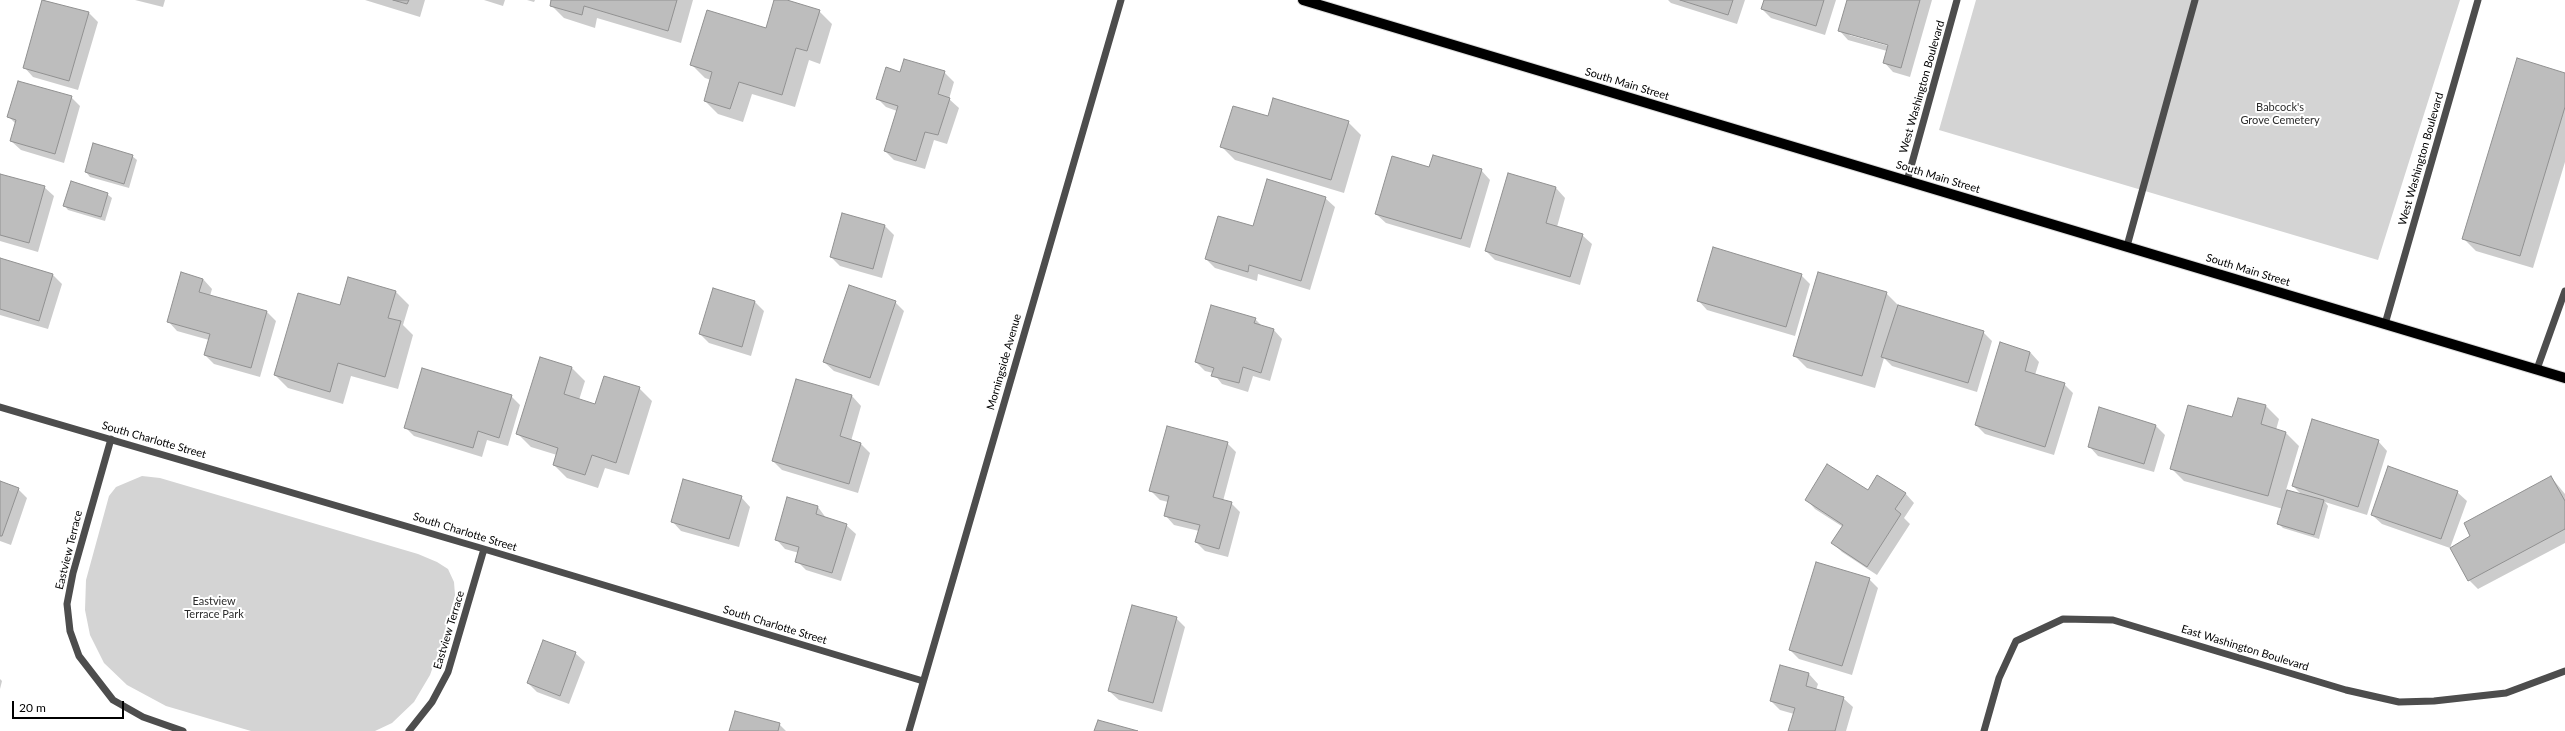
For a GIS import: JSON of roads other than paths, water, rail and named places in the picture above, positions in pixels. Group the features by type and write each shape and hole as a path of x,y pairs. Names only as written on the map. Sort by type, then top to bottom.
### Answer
{"main road":[{"name":"South Main Street","path":"1303,0 2565,378"}],"street":[{"name":"Morningside Avenue","path":"909,731 1121,0"},
{"name":"West Washington Boulevard","path":"1907,181 1958,0"},
{"path":"2127,246 2195,0"},
{"name":"West Washington Boulevard","path":"2385,324 2478,0"},
{"path":"2537,369 2565,291"},
{"name":"South Charlotte Street","path":"0,407 111,438 923,681"},
{"name":"Eastview Terrace","path":"111,438 73,572 68,604 70,631 79,656 112,700 143,718 183,731"},
{"name":"Eastview Terrace","path":"409,731 432,702 448,672 484,549"},
{"name":"East Washington Boulevard","path":"1984,731 1999,678 2016,641 2063,619 2113,620 2346,690 2399,702 2434,701 2506,693 2565,671"}],"park label":[{"name":"Babcock's Grove Cemetery","path":"2280,113"},
{"name":"Eastview Terrace Park","path":"214,607"}]}
